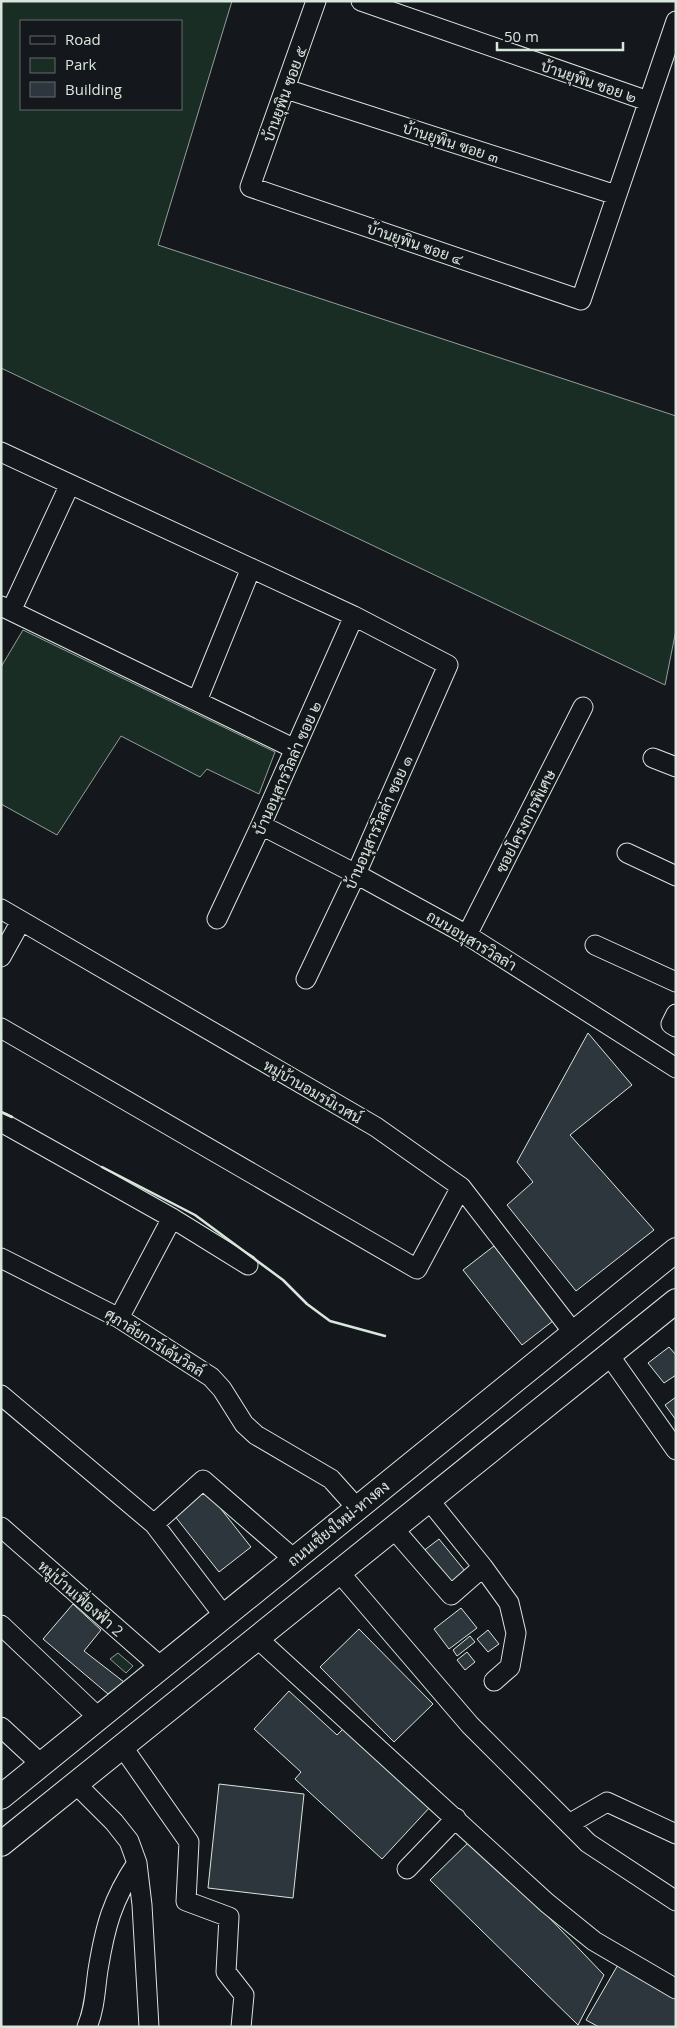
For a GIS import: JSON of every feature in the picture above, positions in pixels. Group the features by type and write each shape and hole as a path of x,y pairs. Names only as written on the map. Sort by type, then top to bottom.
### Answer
{"main road":[{"name":"ถนนเชียงใหม่-หางดง","path":"1,1797 676,1250"},
{"path":"1,1844 676,1301"}],"street":[{"name":"บ้านยุพิน ซอย ๕","path":"250,187 316,1"},
{"name":"บ้านยุพิน ซอย ๒","path":"361,1 648,101"},
{"path":"616,195 676,21"},
{"name":"บ้านยุพิน ซอย ๓","path":"286,89 616,195"},
{"name":"บ้านยุพิน ซอย ๔","path":"250,187 581,300 616,195"},
{"path":"1,452 354,616"},
{"path":"70,484 6,608 295,750"},
{"path":"197,701 251,568"},
{"name":"บ้านอนุสารวิลล่า ซอย ๑","path":"306,979 356,874 448,665 354,616"},
{"name":"บ้านอนุสารวิลล่า ซอย ๒","path":"217,919 354,616"},
{"name":"ซอยโครงการพิเศษ","path":"467,935 583,707"},
{"path":"653,758 676,767"},
{"name":"ถนนอนุสารวิลล่า","path":"261,825 356,874 467,935 676,1068"},
{"path":"627,853 676,876"},
{"name":"หมู่บ้านอมรนิเวศน์","path":"1,909 376,1127 461,1187 574,1332"},
{"path":"1,957 21,921"},
{"path":"596,945 676,982"},
{"path":"676,1014 671,1024 676,1027"},
{"path":"1,1028 417,1269 461,1187"},
{"path":"1,1122 172,1218 248,1265"},
{"path":"119,1318 172,1218"},
{"name":"ศุภาลัยการ์เด้นวิลล์","path":"1,1258 119,1318 211,1377 222,1389 244,1424 256,1435 331,1479 356,1508"},
{"path":"609,1355 676,1450"},
{"path":"1,1396 154,1524 224,1616"},
{"path":"154,1524 203,1480 294,1559"},
{"path":"429,1500 510,1603 516,1633 510,1667 494,1681"},
{"name":"หมู่บ้านเฟื่องฟ้า 2","path":"1,1527 161,1667"},
{"path":"393,1528 451,1595 483,1568"},
{"path":"339,1572 470,1725 568,1824 588,1843 676,1902"},
{"path":"1,1625 99,1718"},
{"path":"257,1638 547,1902 594,1941 676,1989"},
{"path":"1,1726 42,1764"},
{"path":"122,1746 190,1842 186,1900 229,1917 226,1972 244,1995 241,2027"},
{"path":"76,1784 114,1822 124,1835 129,1842 136,1863 142,1905 149,2027"},
{"path":"568,1824 607,1802 676,1834"},
{"path":"408,1869 456,1818"},
{"path":"87,2027 94,2008 98,1972 108,1917 126,1879 136,1863"}],"green space":[{"path":"1,1 232,1 158,245 676,416 676,630 665,685 1,368"},
{"path":"23,630 275,752 259,794 207,769 200,777 121,736 57,835 1,804 1,667"},
{"path":"118,1653 133,1666 126,1673 110,1659"}],"building":[{"path":"588,1033 632,1085 570,1135 654,1230 576,1291 507,1205 533,1182 517,1162"},
{"path":"494,1246 553,1321 522,1345 463,1270"},
{"path":"669,1347 676,1355 676,1375 664,1383 648,1363"},
{"path":"676,1397 676,1420 665,1405"},
{"path":"206,1490 251,1547 219,1572 174,1515"},
{"path":"439,1539 465,1571 449,1584 422,1552"},
{"path":"73,1604 101,1630 84,1651 124,1682 108,1694 43,1639"},
{"path":"461,1608 477,1628 449,1649 434,1629"},
{"path":"359,1629 433,1704 394,1742 320,1667"},
{"path":"488,1630 499,1644 488,1652 477,1639"},
{"path":"470,1636 475,1642 457,1656 453,1650"},
{"path":"467,1652 475,1662 465,1670 457,1660"},
{"path":"289,1691 337,1735 345,1727 431,1806 382,1859 295,1779 301,1772 254,1729"},
{"path":"219,1784 304,1794 293,1898 208,1888"},
{"path":"473,1838 604,1975 578,2025 430,1880"},
{"path":"619,1963 676,1995 676,2027 599,2027 586,2020"}],"wall":[{"path":"1,1112 12,1117"},
{"path":"102,1167 195,1215 283,1280 307,1304 330,1321 385,1336"}]}
